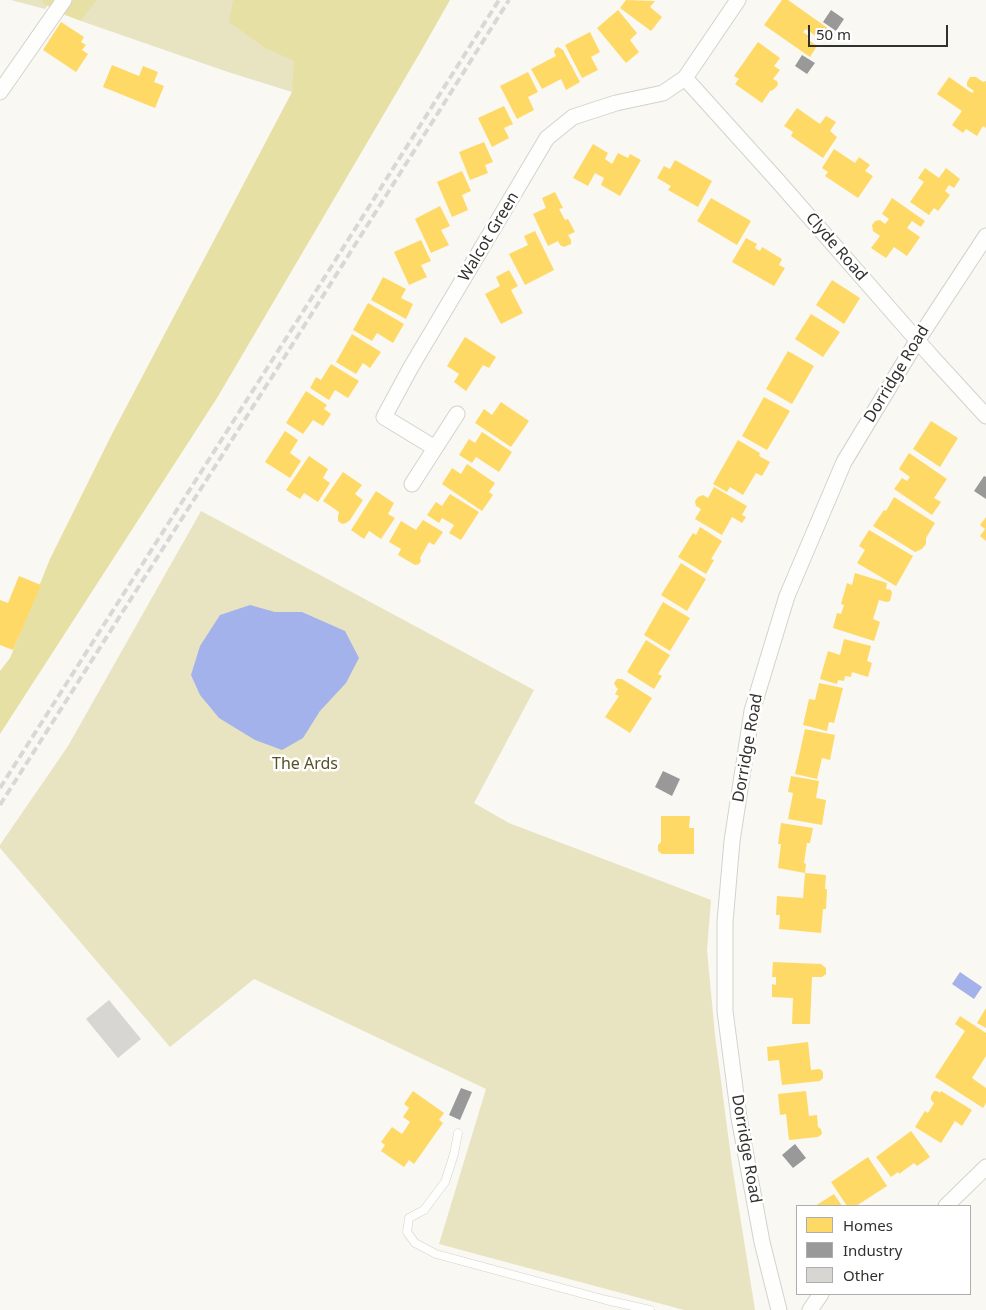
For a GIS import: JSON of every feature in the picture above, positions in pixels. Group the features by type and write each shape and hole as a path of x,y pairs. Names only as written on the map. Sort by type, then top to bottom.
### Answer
{"street":[{"path":"685,78 738,0"},
{"path":"0,92 60,5"},
{"name":"Clyde Road","path":"685,78 777,180 917,341 986,416"},
{"name":"Walcot Green","path":"435,448 384,417 411,367 547,138 573,117 616,103 663,93 685,78"},
{"name":"Dorridge Road","path":"779,1310 762,1242 739,1118 725,1011 725,922 732,841 752,711 787,596 844,462 917,341 986,236"},
{"path":"412,484 457,414"},
{"path":"947,1205 986,1167"},
{"path":"810,1310 820,1295"}],"lane":[{"path":"458,1133 454,1154 445,1182 424,1210 409,1218 407,1232 415,1243 436,1254 650,1310"}],"green space":[{"path":"11,0 52,0 45,9"},
{"path":"76,0 396,0 292,92 81,21 86,12"},
{"name":"The Ards","path":"201,511 534,690 474,803 509,823 711,900 707,950 715,1035 732,1165 755,1310 684,1310 439,1244 486,1089 254,979 170,1047 0,848 0,845 68,746"}],"shaded area":[{"path":"43,0 97,0 81,21 60,13 42,2"},
{"path":"233,0 450,0 217,398 0,734 0,671 10,658 50,559 112,434 292,92 294,61 265,48 229,22"}],"water":[{"path":"250,605 275,612 302,612 345,631 359,658 346,683 320,711 303,738 282,750 255,740 219,718 200,695 191,675 200,646 220,615"},
{"path":"960,972 982,987 974,999 952,984"}],"building: Homes":[{"path":"626,0 655,1 650,7 662,17 651,31 620,8"},
{"path":"782,0 788,0 829,29 821,40 806,29 803,32 809,36 807,39 817,46 810,57 764,25"},
{"path":"618,10 637,33 630,40 639,52 626,63 597,28"},
{"path":"61,22 84,37 81,42 86,45 82,50 88,54 76,72 43,50"},
{"path":"590,32 600,52 591,57 598,70 582,78 565,45"},
{"path":"758,42 780,58 774,66 780,70 773,79 777,81 778,85 770,91 762,103 735,84 739,79 734,76"},
{"path":"558,47 563,50 580,82 566,90 561,79 542,89 531,69 556,56 554,52"},
{"path":"112,65 139,76 143,66 158,72 154,82 164,86 155,108 103,87"},
{"path":"528,72 538,92 528,97 534,110 517,119 500,86"},
{"path":"949,77 972,93 974,91 967,86 970,77 976,77 983,82 986,81 986,128 983,126 977,136 966,129 963,133 952,125 962,111 937,94"},
{"path":"504,106 513,124 504,128 509,138 492,147 478,118"},
{"path":"797,108 820,124 826,116 836,122 830,131 837,137 823,158 791,136 793,132 784,126"},
{"path":"484,142 493,162 485,165 488,173 470,180 459,152"},
{"path":"593,144 608,153 605,159 612,164 618,153 628,158 630,154 641,160 620,196 601,185 604,178 595,173 588,186 573,178"},
{"path":"834,149 855,163 859,157 870,165 865,171 873,176 858,198 825,176 828,172 822,168"},
{"path":"675,160 712,181 698,207 668,190 671,186 657,178 664,166 670,169"},
{"path":"925,168 939,178 946,168 960,179 954,188 949,185 945,191 950,195 938,211 934,208 929,215 910,202 924,182 918,178"},
{"path":"462,171 471,191 462,195 468,210 452,217 437,182"},
{"path":"555,192 563,208 559,209 565,220 568,219 575,232 568,235 571,244 564,247 558,241 548,246 533,214 546,208 542,198"},
{"path":"711,198 751,221 737,245 697,221"},
{"path":"892,198 925,221 921,227 912,221 907,228 920,237 907,256 894,247 886,258 871,248 880,236 873,231 872,225 875,221 880,220 885,224 889,219 882,214"},
{"path":"440,206 450,226 441,230 449,245 431,253 415,219"},
{"path":"535,231 554,270 525,285 509,254 528,245 524,236"},
{"path":"746,238 757,244 755,248 760,251 762,247 782,259 779,265 785,268 774,286 732,262"},
{"path":"421,240 431,261 421,265 427,277 409,285 394,252"},
{"path":"509,270 518,286 511,290 523,313 501,324 485,294 500,286 496,277"},
{"path":"383,277 406,289 401,298 413,304 406,319 371,300"},
{"path":"832,280 860,298 844,324 816,305"},
{"path":"368,303 404,324 393,343 377,333 372,341 353,330"},
{"path":"811,314 840,332 823,357 795,339"},
{"path":"352,334 381,352 370,368 363,363 356,374 336,362"},
{"path":"465,337 496,357 489,368 483,365 466,391 454,382 459,374 447,366"},
{"path":"788,351 814,366 792,404 766,389"},
{"path":"331,364 359,381 348,398 335,390 329,400 310,388 316,377 321,380"},
{"path":"306,391 327,405 324,409 331,414 323,426 313,420 303,434 286,423"},
{"path":"764,397 790,411 767,450 742,436"},
{"path":"501,402 529,421 511,447 475,423 484,409 492,415"},
{"path":"931,421 958,438 940,467 913,449"},
{"path":"285,431 298,440 290,453 301,461 290,478 265,462"},
{"path":"482,432 512,452 499,472 476,457 472,463 459,455 469,439 475,443"},
{"path":"738,440 760,453 759,456 770,462 762,476 756,473 743,495 730,487 727,492 713,484"},
{"path":"909,453 947,479 934,498 941,502 932,515 894,489 902,478 907,481 910,477 899,469"},
{"path":"309,456 328,469 323,478 330,483 318,502 304,493 300,499 286,490"},
{"path":"467,464 495,483 489,492 493,495 482,511 442,484 452,468 461,474"},
{"path":"343,472 362,485 355,494 363,500 350,520 342,524 338,521 339,512 323,501"},
{"path":"714,487 747,506 742,515 746,517 742,523 732,517 722,535 695,519 701,509 696,506 695,501 703,495 708,498"},
{"path":"376,491 394,503 388,514 395,518 381,539 369,531 364,539 351,530"},
{"path":"450,494 479,512 461,540 449,533 454,525 442,518 439,523 427,515 436,502 442,506"},
{"path":"894,497 935,523 922,549 915,552 873,526 884,510 886,511"},
{"path":"986,517 986,541 980,536 985,529 980,525"},
{"path":"423,520 443,532 434,545 429,542 420,558 421,561 415,565 398,555 401,549 389,542 401,521 416,530"},
{"path":"700,527 722,541 711,559 714,560 706,574 678,557 693,533 696,535"},
{"path":"869,530 913,556 896,586 857,563 865,550 859,546"},
{"path":"681,563 706,579 687,611 661,595"},
{"path":"855,573 887,583 886,589 891,590 892,593 890,601 879,600 873,619 880,622 874,641 833,628 837,613 841,614 844,605 841,604 847,583 852,585"},
{"path":"19,576 41,585 13,650 0,645 0,600 8,603"},
{"path":"663,602 690,618 670,651 644,635"},
{"path":"844,639 871,646 867,661 872,663 868,677 852,672 851,677 845,676 844,681 838,680 837,684 820,679 828,651 840,655"},
{"path":"646,640 670,655 658,674 662,676 654,689 627,672"},
{"path":"617,679 622,679 652,698 630,733 605,717 619,696 615,694 618,689 614,683"},
{"path":"819,683 843,688 834,723 829,722 827,731 803,725 809,699 815,700"},
{"path":"805,729 835,735 830,760 822,758 817,779 795,774"},
{"path":"791,776 819,781 816,798 826,800 822,825 788,819 793,793 788,792"},
{"path":"661,816 690,816 689,828 694,828 694,854 662,854 658,851 658,845 661,842"},
{"path":"781,823 813,828 810,843 807,843 804,863 806,864 805,873 778,868 781,844 778,844"},
{"path":"805,873 826,875 826,909 823,909 821,933 779,929 780,915 776,915 777,896 803,898"},
{"path":"773,962 821,964 826,968 826,974 822,977 812,977 810,1024 792,1024 793,998 772,997 772,984 776,985 776,977 772,977"},
{"path":"986,1008 986,1028 977,1023"},
{"path":"960,1016 986,1033 986,1056 972,1078 986,1088 986,1103 983,1108 935,1077 965,1031 955,1024"},
{"path":"808,1042 811,1070 820,1069 823,1072 823,1078 820,1081 782,1085 779,1060 768,1061 767,1047"},
{"path":"413,1091 444,1113 439,1120 443,1123 414,1164 409,1160 404,1167 381,1151 385,1145 381,1142 392,1127 402,1134 410,1122 403,1117 409,1108 404,1104"},
{"path":"806,1091 809,1116 817,1115 818,1127 821,1129 822,1134 818,1137 789,1140 786,1114 780,1115 778,1094"},
{"path":"934,1091 940,1093 941,1091 972,1110 962,1126 955,1121 941,1143 915,1127 925,1111 928,1113 934,1103 931,1100 931,1096"},
{"path":"911,1131 930,1157 917,1166 914,1163 899,1174 898,1172 891,1177 876,1157"},
{"path":"868,1157 887,1186 858,1205 846,1205 831,1182"},
{"path":"834,1194 841,1205 817,1205"}],"building: Industry":[{"path":"831,10 844,19 836,31 823,22"},
{"path":"802,55 815,63 807,74 795,66"},
{"path":"984,476 986,477 986,499 974,491"},
{"path":"663,771 680,779 672,796 655,787"},
{"path":"461,1088 472,1092 460,1120 449,1115"},
{"path":"795,1144 806,1158 793,1168 782,1155"}],"building: Other":[{"path":"109,1000 141,1039 118,1058 86,1019"}],"railway":[{"path":"0,788 499,0"},
{"path":"0,805 509,0"}]}
